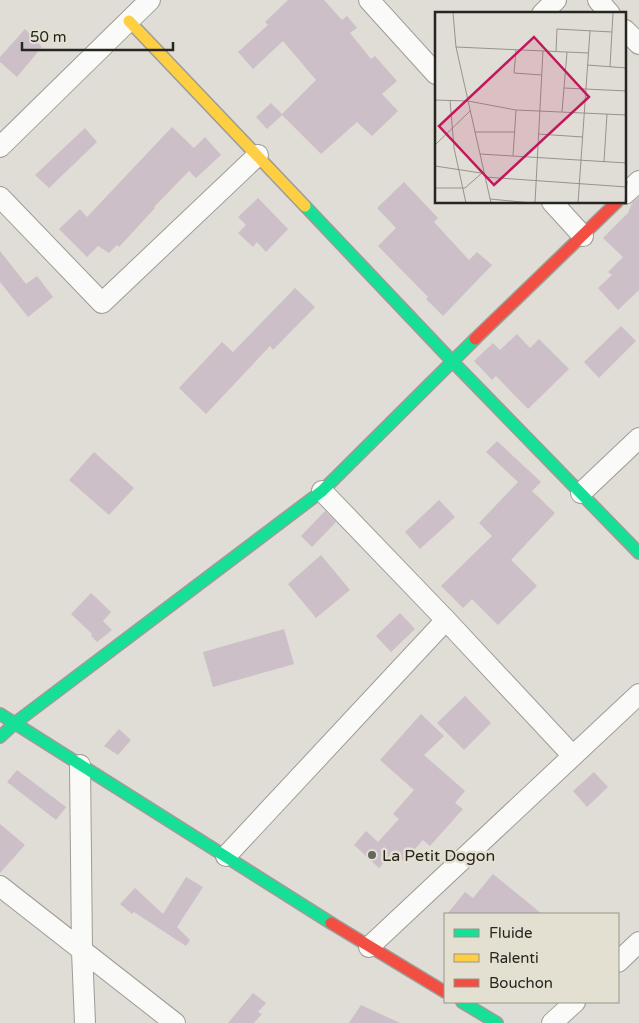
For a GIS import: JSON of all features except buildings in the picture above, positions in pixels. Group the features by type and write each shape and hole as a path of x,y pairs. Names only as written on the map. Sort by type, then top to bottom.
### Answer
{"street":[{"path":"0,147 150,0"},
{"path":"369,0 435,73"},
{"path":"544,12 556,0"},
{"path":"598,0 608,12"},
{"path":"129,21 452,361 639,552"},
{"path":"626,31 639,44"},
{"path":"0,197 102,303 258,155"},
{"path":"626,193 639,181"},
{"path":"554,204 583,236"},
{"path":"0,737 15,723 322,491 452,361 615,204"},
{"path":"581,493 639,438"},
{"path":"322,491 573,756"},
{"path":"226,856 446,620"},
{"path":"369,947 639,694"},
{"path":"0,714 369,947 444,991"},
{"path":"80,765 82,951 85,1023"},
{"path":"0,886 175,1023"},
{"path":"619,961 639,942"},
{"path":"464,1003 497,1023"},
{"path":"552,1023 574,1003"}],"traffic: fast":[{"path":"305,206 452,361 639,553"},
{"path":"0,737 15,723 322,491 475,339"},
{"path":"0,714 331,923"},
{"path":"464,1003 497,1023"}],"traffic: slow":[{"path":"129,21 305,206"}],"traffic: jam":[{"path":"475,339 615,204"},
{"path":"331,923 444,991"}],"place":[{"name":"La Petit Dogon","path":"372,855"}]}
